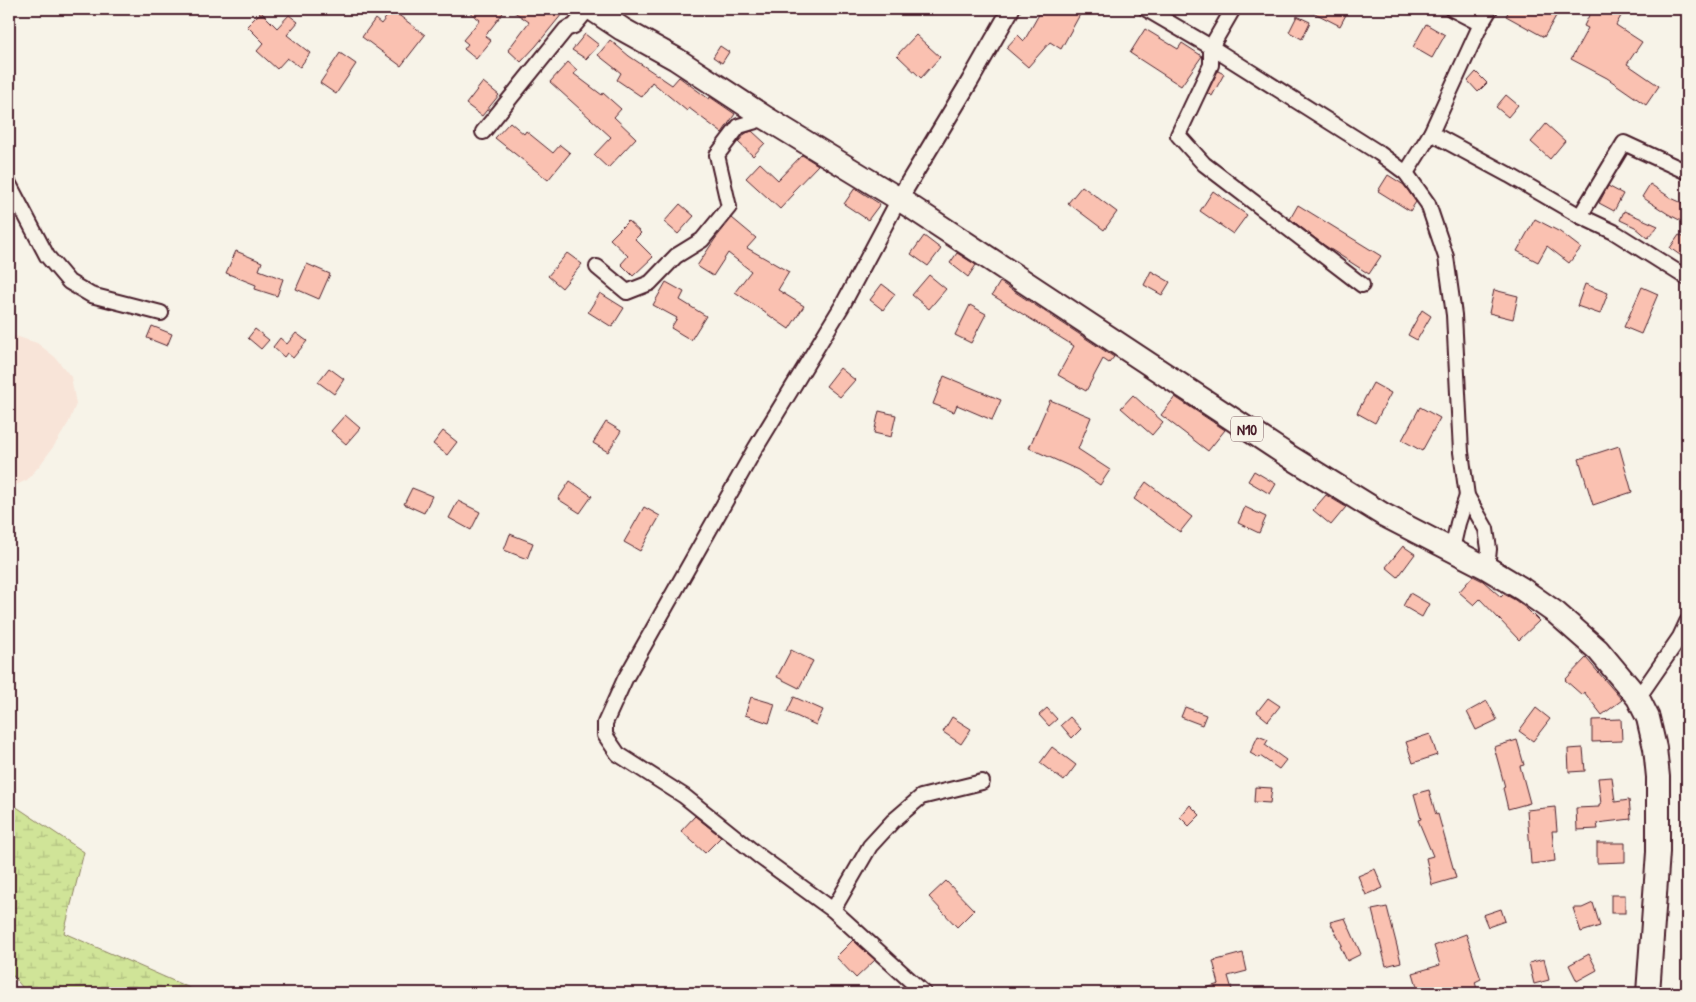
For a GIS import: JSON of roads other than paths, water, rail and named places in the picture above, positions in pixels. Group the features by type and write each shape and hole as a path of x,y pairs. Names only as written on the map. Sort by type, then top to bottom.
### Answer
{"highway":[{"name":"N10","path":"592,9 622,29 676,59 766,118 899,199 1287,455 1384,515 1487,568 1556,613 1598,650 1638,698 1648,718 1655,748 1658,777 1658,852 1648,993"}],"street":[{"path":"483,132 566,29 574,26 588,9"},
{"path":"924,993 833,910 759,856 684,796 618,754 605,735 605,723 613,702 630,670 756,449 842,306 899,199 1011,9"},
{"path":"1146,9 1211,47 1379,153 1406,174 1428,204 1446,258 1454,315 1461,452 1466,496 1452,549"},
{"path":"1233,9 1211,47 1211,66 1178,135 1204,164 1362,284"},
{"path":"1452,9 1481,24"},
{"path":"1406,174 1431,134 1481,24 1490,9"},
{"path":"596,267 627,292 650,283 676,256 702,240 729,207 717,155 738,126 766,118"},
{"path":"1431,134 1509,175 1580,216 1614,232 1687,278"},
{"path":"1580,216 1624,143 1687,172"},
{"path":"9,184 46,256 69,282 91,296 161,314"},
{"path":"1466,496 1486,529 1489,549 1487,568"},
{"path":"1638,698 1684,642 1687,622"},
{"path":"833,910 870,846 900,815 921,797 982,782"}]}
